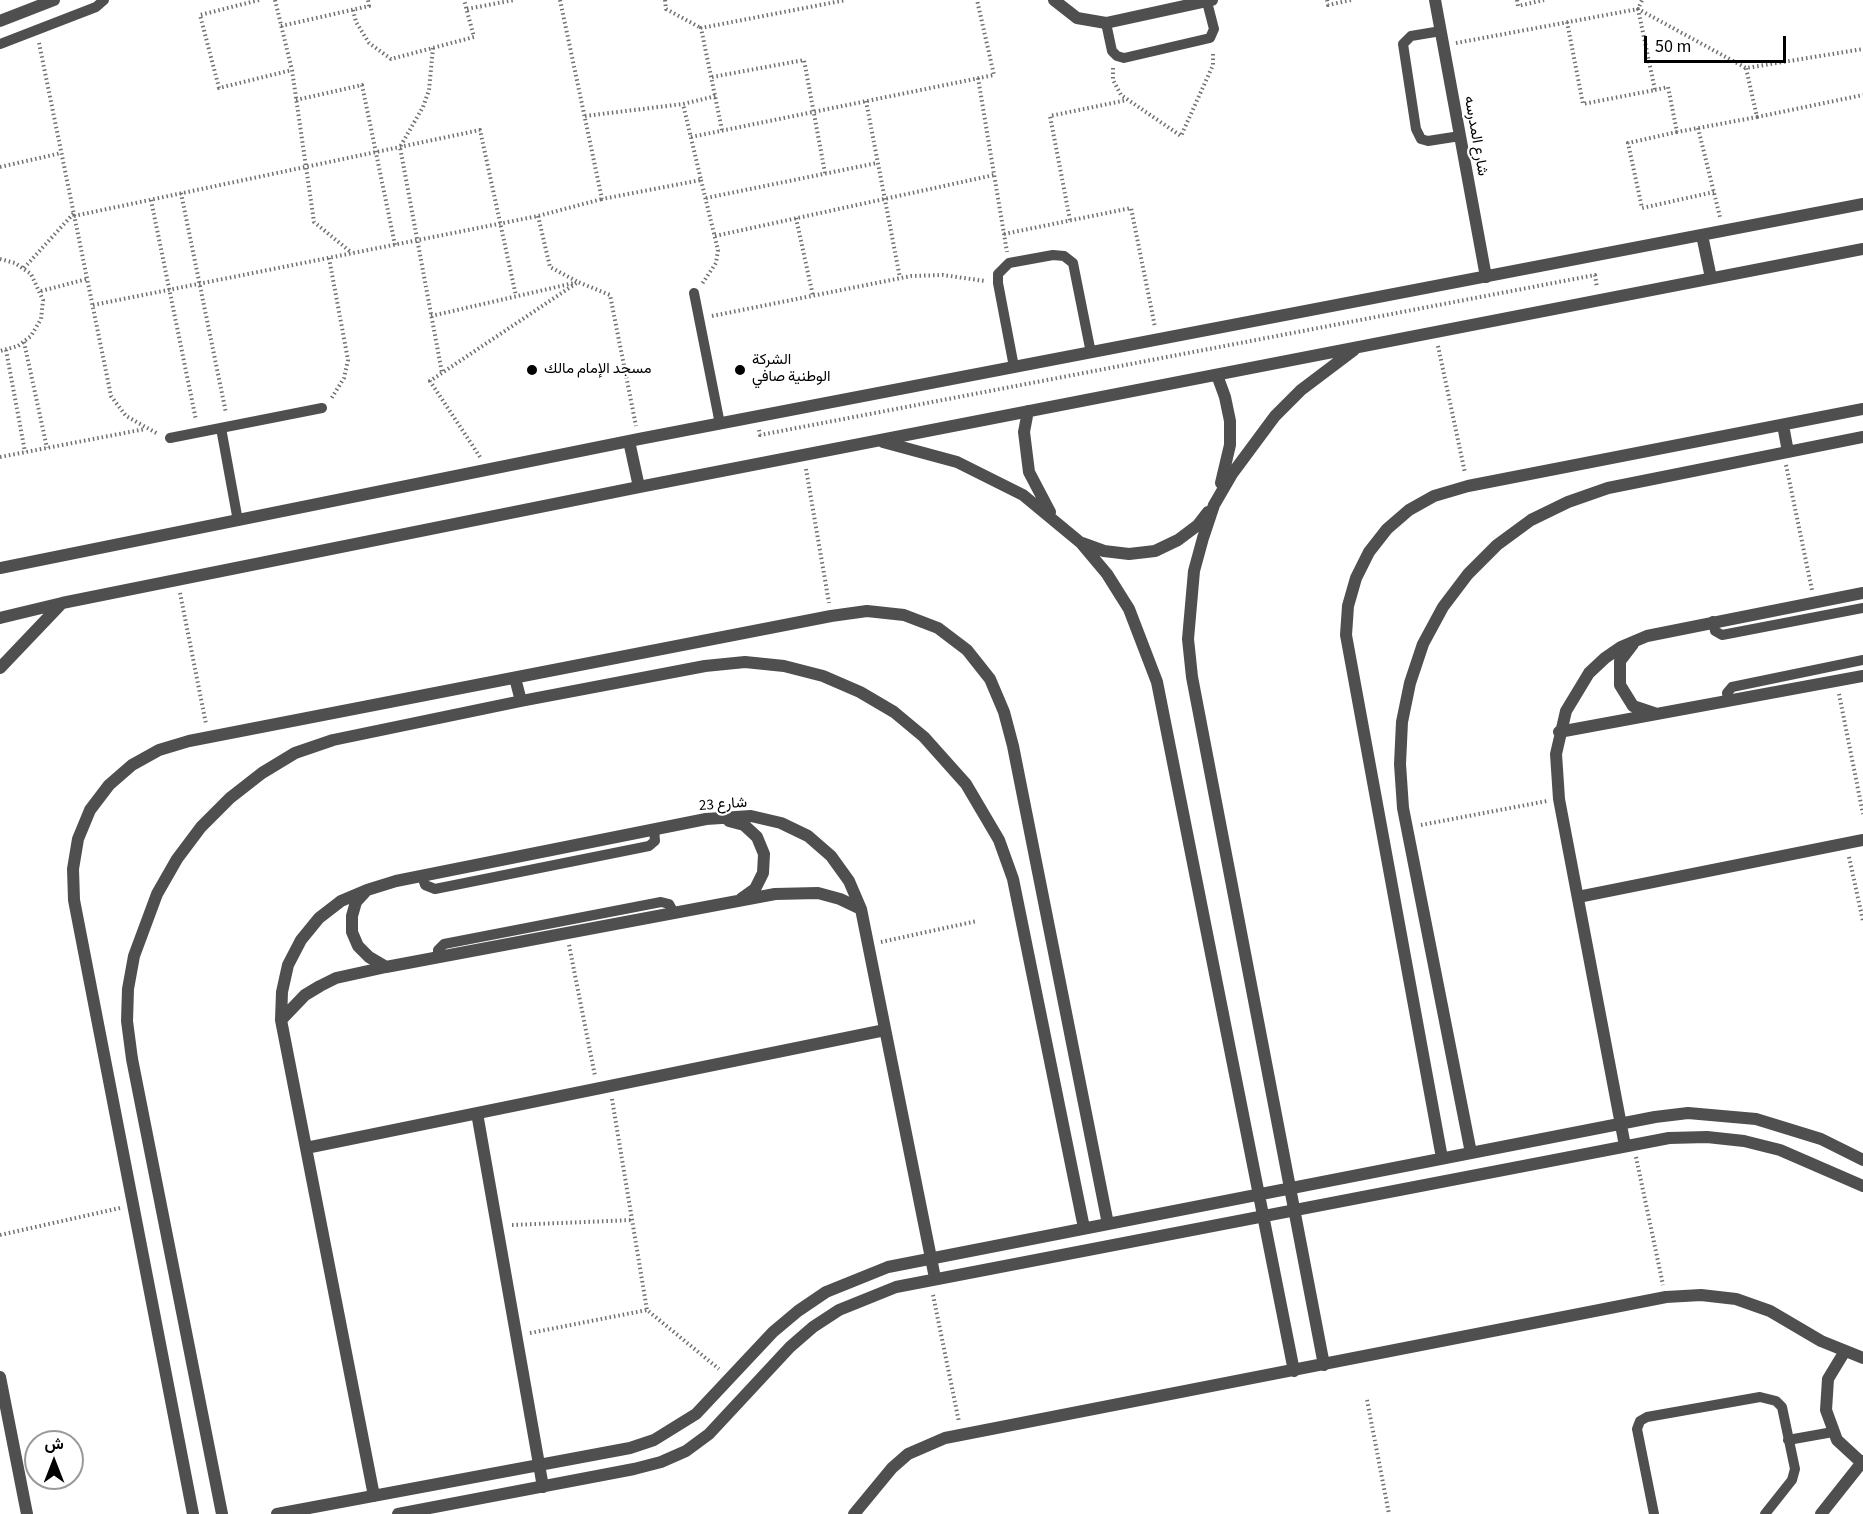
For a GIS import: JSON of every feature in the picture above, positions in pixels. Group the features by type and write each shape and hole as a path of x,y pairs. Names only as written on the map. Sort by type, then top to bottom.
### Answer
{"street":[{"path":"0,21 54,0"},
{"path":"1054,0 1064,11 1077,18 1106,22 1210,1"},
{"name":"شارع المدرسه","path":"1435,0 1486,277"},
{"path":"0,568 634,440 1863,204"},
{"path":"1702,235 1711,278"},
{"path":"2,617 639,487 1863,249"},
{"path":"1081,543 1104,551 1130,554 1155,550 1178,540 1198,525 1214,505 1252,443 1275,416 1301,390 1360,347"},
{"path":"1217,375 1225,397 1230,445 1194,571 1189,605 1188,639 1191,667 1324,1365"},
{"path":"1442,1158 1346,635 1348,606 1356,578 1369,552 1387,529 1409,510 1434,496 1468,486 1863,409"},
{"path":"1028,411 1024,432 1029,472 1053,517"},
{"path":"1783,425 1786,452"},
{"path":"1470,1153 1407,827 1400,764 1402,722 1410,683 1423,644 1443,607 1467,574 1497,544 1522,526 1568,501 1608,488 1863,437"},
{"path":"634,440 639,487"},
{"path":"879,441 957,462 1023,495 1053,517 1081,543 1107,574 1129,609 1157,682 1294,1371"},
{"path":"1629,1145 1621,1124 1559,799 1556,754 1559,732 1566,711 1589,673 1621,647 1647,636 1713,621 1863,593"},
{"path":"0,668 62,603"},
{"path":"193,1514 74,900 73,869 78,838 90,810 109,785 132,765 159,750 208,737 831,616 876,612 904,615 938,628 967,650 990,679 1004,712 1013,746 1108,1224"},
{"path":"1647,636 1626,650 1618,673 1625,697 1634,706 1657,714"},
{"path":"222,1514 132,1059 127,1021 128,989 134,956 144,924 177,859 201,827 230,798 262,773 295,753 333,740 705,666 745,662 784,666 823,676 860,692 894,712 924,737 966,784 985,812 999,840 1013,879 1084,1228"},
{"path":"1559,732 1863,676"},
{"path":"515,678 521,701"},
{"name":"شارع 23","path":"374,1496 281,1020 282,992 288,965 301,940 319,918 341,901 367,890 422,876 706,819 751,816 780,823 808,836 831,856 849,880 861,909 930,1258 932,1279"},
{"path":"706,819 744,825 757,837 764,854 763,873 755,889 740,900"},
{"path":"1578,897 1863,840"},
{"path":"367,890 354,909 352,932 364,952 386,967"},
{"path":"281,1020 305,995 336,978 438,957 740,900 799,892 840,899 861,909"},
{"path":"306,1148 885,1030"},
{"path":"477,1113 543,1487"},
{"path":"277,1514 630,1448 654,1440 696,1414 773,1332 798,1311 826,1292 888,1267 1442,1158 1688,1113 1756,1119 1821,1138 1863,1160"},
{"path":"398,1514 634,1469 661,1462 686,1451 709,1434 790,1347 813,1327 866,1296 932,1279 1670,1138 1707,1137 1744,1141 1780,1150 1863,1186"},
{"path":"854,1514 892,1468 908,1454 926,1445 962,1434 1666,1297 1701,1295 1736,1299 1770,1311 1821,1341 1853,1354 1863,1365"},
{"path":"1821,1514 1862,1462 1847,1452 1833,1432 1826,1410 1825,1395 1828,1379 1853,1354"},
{"path":"0,1377 4,1417 27,1514"}],"lane":[{"path":"0,44 96,7 104,0"},
{"path":"1106,22 1112,51 1117,56 1134,55 1207,40 1213,36 1210,1"},
{"path":"1441,31 1411,36 1403,44 1416,129 1418,136 1424,141 1460,136"},
{"path":"1014,367 998,283 998,274 1009,263 1059,254 1069,259 1075,269 1091,353"},
{"path":"694,292 720,424"},
{"path":"170,438 322,408"},
{"path":"225,427 238,521"},
{"path":"1713,621 1715,631 1722,635 1863,608"},
{"path":"1728,701 1727,693 1732,687 1863,660"},
{"path":"438,957 438,950 444,944 661,902 669,904 674,912"},
{"path":"1654,1514 1637,1429 1643,1418 1760,1397 1768,1398 1782,1407 1794,1474 1765,1514"},
{"path":"1788,1440 1833,1432"}],"path":[{"path":"259,0 200,15 219,88 292,70"},
{"path":"275,0 292,70 314,222 352,254"},
{"path":"281,26 369,6 368,0"},
{"path":"353,10 366,38 379,52 391,59 474,37 464,0"},
{"path":"467,9 514,0"},
{"path":"560,0 602,199"},
{"path":"665,0 666,9 701,28 846,0"},
{"path":"806,0 808,7"},
{"path":"691,137 994,75 977,0"},
{"path":"1327,0 1328,5 1351,0"},
{"path":"1517,0 1518,6 1544,0"},
{"path":"1642,0 1638,9 1655,90"},
{"path":"1443,45 1638,9 1746,68 1863,49"},
{"path":"1567,22 1583,104 1668,87 1677,132"},
{"path":"701,28 722,130"},
{"path":"36,31 111,396 126,416 146,429 170,438"},
{"path":"1117,56 1113,64 1113,80 1116,88 1181,136 1213,65 1213,36"},
{"path":"433,48 429,90 423,107 400,147 442,373"},
{"path":"712,77 804,60 825,173"},
{"path":"1746,68 1757,117"},
{"path":"978,78 1009,263"},
{"path":"296,100 362,86 396,245"},
{"path":"1714,192 1642,207 1628,143 1863,95"},
{"path":"585,116 683,104 716,96"},
{"path":"1070,220 1050,116 1128,99"},
{"path":"866,101 900,278"},
{"path":"683,104 718,250 717,263 694,292"},
{"path":"1698,128 1724,231"},
{"path":"24,268 74,215 480,130 516,296"},
{"path":"0,167 61,153"},
{"path":"706,198 877,163"},
{"path":"715,236 994,175"},
{"path":"93,305 538,216 602,199 701,180"},
{"path":"182,193 225,427"},
{"path":"152,200 198,433"},
{"path":"1004,234 1131,208 1157,340"},
{"path":"538,216 550,267 610,295 634,440"},
{"path":"796,218 813,296"},
{"path":"322,408 335,394 344,378 348,360 329,258"},
{"path":"0,259 24,268 31,274 41,291 43,310 41,319 24,342 0,351"},
{"path":"699,319 929,274 998,283"},
{"path":"756,417 760,435 1595,275 1599,300"},
{"path":"41,291 87,279"},
{"path":"431,316 578,282"},
{"path":"488,470 430,381 578,282"},
{"path":"1435,332 1468,486"},
{"path":"24,342 47,448"},
{"path":"6,350 25,452"},
{"path":"0,457 146,429"},
{"path":"1786,452 1815,602"},
{"path":"804,455 831,616"},
{"path":"177,580 208,737"},
{"path":"1836,681 1863,814"},
{"path":"1407,827 1559,799"},
{"path":"1846,843 1863,921"},
{"path":"868,945 977,921"},
{"path":"566,933 604,1087 632,1220 647,1310 731,1378"},
{"path":"1629,1145 1666,1297"},
{"path":"0,1235 133,1205"},
{"path":"496,1226 632,1220"},
{"path":"932,1279 962,1434"},
{"path":"516,1335 647,1310"},
{"path":"1367,1400 1389,1514"}],"place":[{"name":"مسجد الإمام مالك","path":"532,370"},
{"name":"الشركة الوطنية صافي","path":"740,370"}]}
